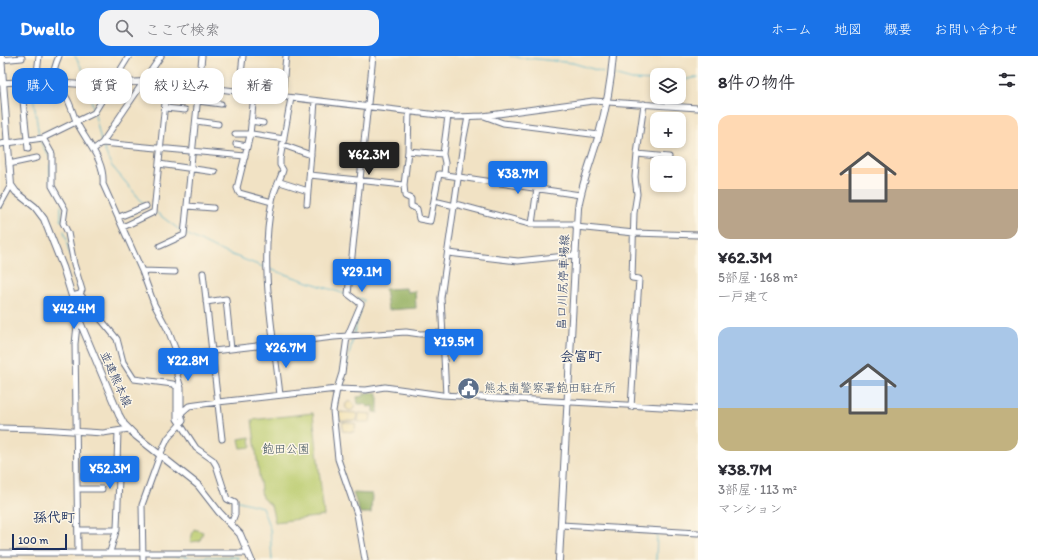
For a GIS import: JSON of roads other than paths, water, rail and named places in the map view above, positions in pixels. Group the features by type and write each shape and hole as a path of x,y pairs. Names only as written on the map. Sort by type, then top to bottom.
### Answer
{"main road":[{"name":"畠口川尻停車場線","path":"559,560 576,226 580,196 599,135 607,101 613,56"},
{"path":"1,58 11,185"},
{"name":"並建熊本線","path":"11,185 16,192 41,213 72,296 80,322 119,414 129,429 198,485 243,539 251,560"}],"street":[{"path":"38,68 39,56"},
{"path":"55,68 59,56"},
{"path":"122,68 129,56"},
{"path":"152,68 161,56"},
{"path":"201,68 202,56"},
{"path":"241,68 242,56"},
{"path":"285,68 286,56"},
{"path":"365,560 357,514 338,459 333,411 342,373 347,337 360,304 348,294 373,56"},
{"path":"1,58 22,58"},
{"path":"2,82 12,81"},
{"path":"94,149 102,143 140,84"},
{"path":"288,98 468,117 581,101 607,101 698,108"},
{"path":"280,395 266,273 268,235 272,202 276,184 280,182 283,170 280,163 291,98"},
{"path":"307,204 315,101"},
{"path":"68,102 76,123 94,149 104,173 103,184 142,271 154,304 179,355 182,366 177,375 181,388 181,413 183,421 168,438 160,455 142,505 143,560"},
{"path":"23,104 28,149"},
{"path":"0,144 43,138 94,113 100,104"},
{"path":"123,227 154,212 165,104"},
{"path":"160,246 184,235 194,151 198,104"},
{"path":"253,104 250,135 238,192 272,202"},
{"path":"632,407 640,279 632,278 634,213 638,194 635,177 644,104"},
{"path":"165,108 185,110"},
{"path":"409,111 408,151 404,185 405,196 411,199 411,206 417,209 419,219 431,220 439,174 458,178 537,188 580,196"},
{"path":"444,175 445,162 442,154 448,116"},
{"path":"483,116 502,123 599,135"},
{"path":"446,395 441,298 468,117"},
{"path":"196,121 218,124"},
{"path":"251,121 263,123"},
{"path":"235,134 284,139"},
{"path":"43,138 53,160 52,186 65,209 63,223 68,233 74,264 82,290 80,294"},
{"path":"102,143 245,156"},
{"path":"236,144 247,146"},
{"path":"283,145 311,155"},
{"path":"408,151 442,154"},
{"path":"637,154 658,156"},
{"path":"9,164 38,158"},
{"path":"159,164 215,172"},
{"path":"310,175 404,185"},
{"path":"280,182 308,191"},
{"path":"0,205 11,185"},
{"path":"532,224 537,188"},
{"path":"434,201 532,224 576,226 634,233 698,235"},
{"path":"119,217 146,206"},
{"path":"187,206 212,208"},
{"path":"448,253 518,262 575,255"},
{"path":"142,271 175,272"},
{"path":"202,273 222,439"},
{"path":"72,296 80,294"},
{"path":"80,294 117,339 123,362 134,378 157,383 173,384 177,387 177,415 180,425 196,448 213,460 227,499 235,503 235,514 231,524"},
{"path":"206,302 226,299 231,349"},
{"path":"78,552 75,344 77,325 80,322"},
{"path":"179,355 274,344 406,332 420,334 442,333"},
{"path":"181,413 190,406 218,402 337,389 366,390 385,388 446,395 632,407 698,409"},
{"path":"0,428 103,433 129,429"},
{"path":"110,552 117,530 119,478 116,463 118,431"},
{"path":"77,489 102,489"},
{"path":"561,525 698,533"},
{"path":"78,530 117,530"},
{"path":"0,553 248,553"}],"waterway":[{"path":"75,56 82,68"},
{"path":"510,56 573,63 603,72"},
{"path":"614,75 632,80 650,81"},
{"path":"686,80 698,77"},
{"path":"34,104 39,136"},
{"path":"92,104 94,110"},
{"path":"95,115 101,141"},
{"path":"40,141 50,158"},
{"path":"103,146 111,165 144,204"},
{"path":"50,165 50,180"},
{"path":"61,206 61,221"},
{"path":"157,213 181,231"},
{"path":"64,231 67,240"},
{"path":"186,234 214,248 266,268"},
{"path":"67,243 70,257"},
{"path":"269,269 345,294"},
{"path":"77,284 79,290"},
{"path":"358,298 364,300 363,302"},
{"path":"354,333 361,309"},
{"path":"345,372 353,338"},
{"path":"120,339 127,364"},
{"path":"336,409 336,420"},
{"path":"235,500 262,507 270,529 272,560"},
{"path":"656,560 657,534"},
{"path":"146,556 238,557 238,560"}],"place":[{"name":"熊本南警察署飽田駐在所","path":"469,388"}],"district":[{"name":"会富町","path":"581,356"},
{"name":"孫代町","path":"54,517"}],"park label":[{"name":"飽田公園","path":"286,449"}]}
